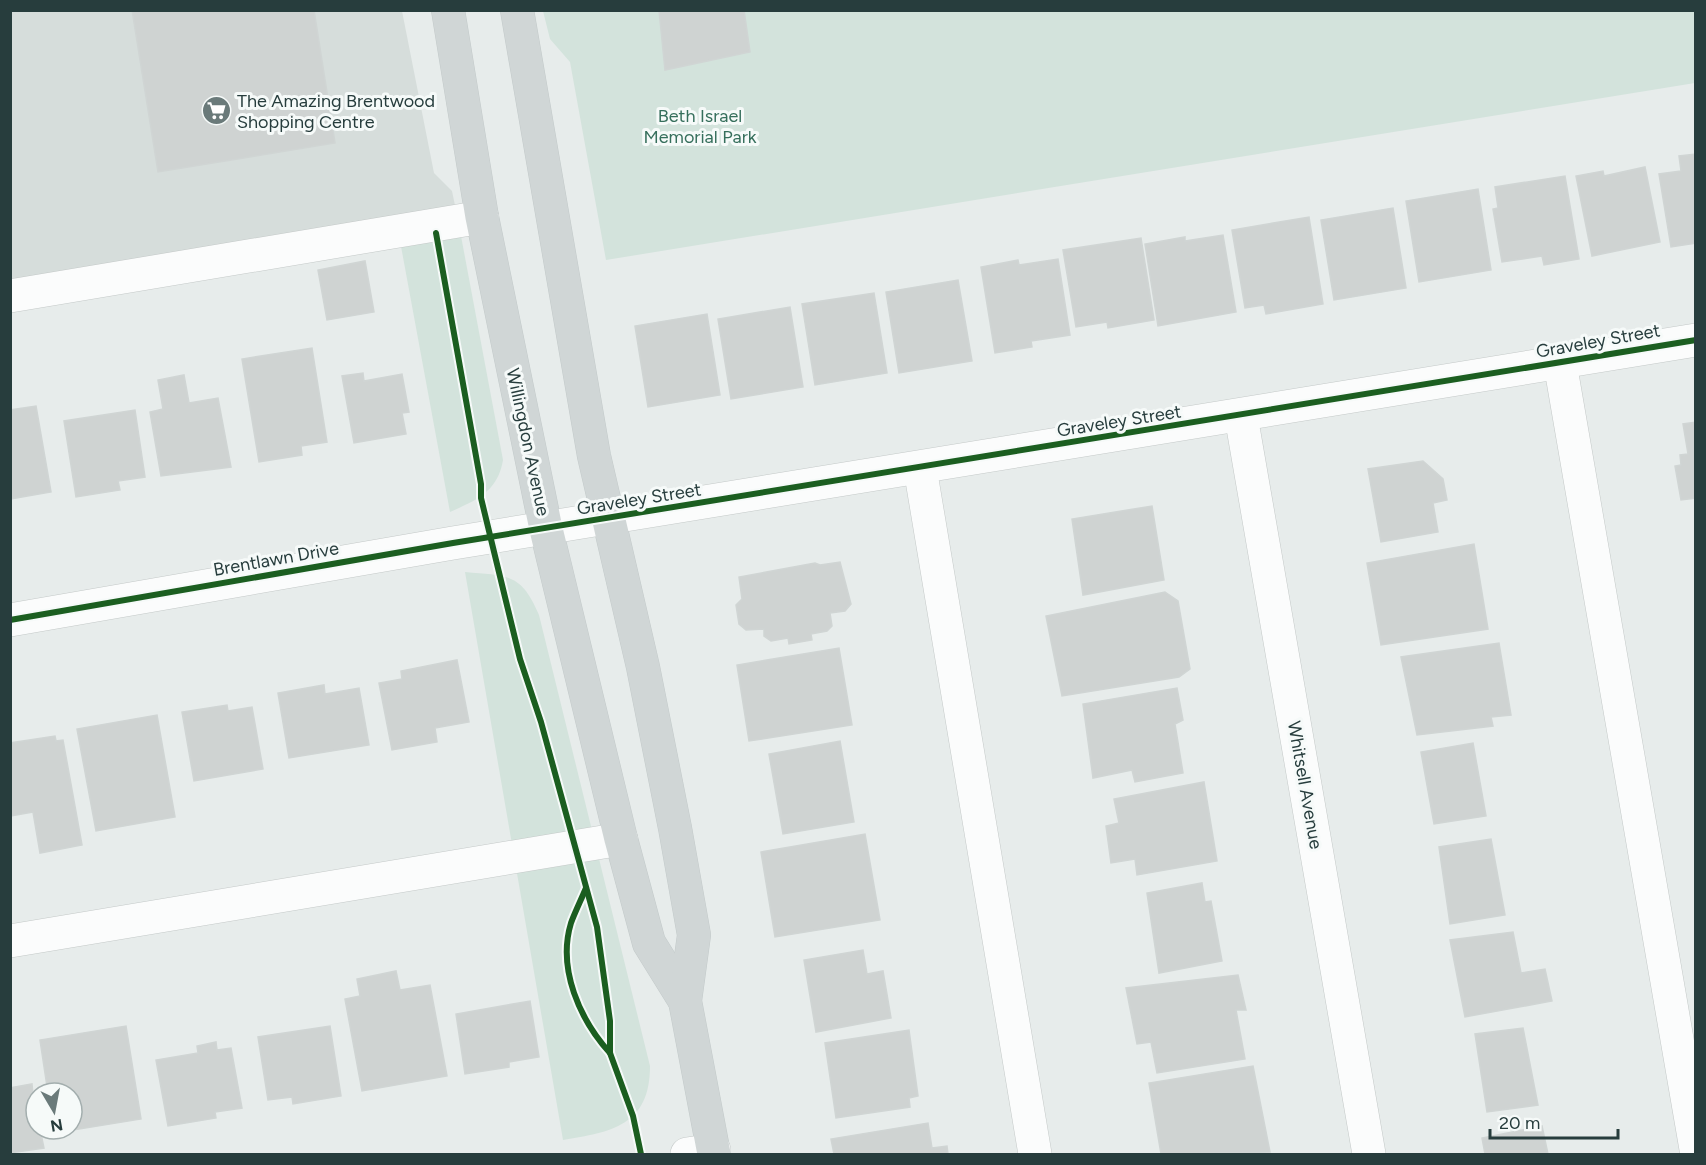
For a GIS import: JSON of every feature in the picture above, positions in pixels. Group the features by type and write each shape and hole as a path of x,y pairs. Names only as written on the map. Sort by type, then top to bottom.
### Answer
{"main road":[{"name":"Willingdon Avenue","path":"448,10 482,217 546,529 621,839 649,943 685,1001"},
{"name":"Willingdon Avenue","path":"517,10 607,519 643,667 694,935 685,1001 705,1153"}],"street":[{"path":"10,296 482,217"},
{"name":"Graveley Street","path":"546,529 1695,340"},
{"path":"1560,363 1695,1149"},
{"name":"Whitsell Avenue","path":"1241,416 1369,1155"},
{"path":"920,468 1035,1155"},
{"name":"Brentlawn Drive","path":"10,620 546,529"},
{"path":"10,941 621,839"}],"shaded area":[{"name":"The Amazing Brentwood Shopping Centre","path":"11,11 402,11 434,173 452,191 458,220 11,296"}],"green space":[{"name":"Beth Israel Memorial Park","path":"543,11 1695,11 1695,83 606,260 570,62 550,39"},
{"path":"458,220 503,460 496,480 485,493 450,512 398,230"},
{"path":"465,572 492,574 511,579 526,591 539,615 650,1066 648,1086 643,1102 635,1114 612,1129 597,1134 563,1140"}],"building":[{"path":"132,10 314,10 335,143 158,172"},
{"path":"659,10 744,10 750,52 665,70"},
{"path":"1696,154 1696,243 1671,247 1659,174 1681,171 1679,156"},
{"path":"1645,167 1660,242 1592,256 1576,176 1603,171 1604,176"},
{"path":"1565,176 1579,259 1544,265 1542,256 1502,262 1493,209 1498,208 1495,187"},
{"path":"1478,189 1491,270 1419,282 1406,201"},
{"path":"1393,208 1406,288 1334,300 1321,220"},
{"path":"1309,217 1323,304 1266,314 1264,305 1245,308 1232,230"},
{"path":"1223,235 1236,312 1158,326 1145,244 1185,237 1185,241"},
{"path":"1141,238 1154,320 1108,328 1107,322 1076,327 1063,250"},
{"path":"1058,259 1070,335 1031,341 1032,347 995,353 981,267 1018,260 1019,265"},
{"path":"365,261 374,312 327,320 318,270"},
{"path":"958,280 972,361 899,373 886,292"},
{"path":"874,293 887,373 815,385 802,304"},
{"path":"790,307 803,387 731,399 718,319"},
{"path":"707,314 720,395 648,407 635,326"},
{"path":"312,348 327,442 301,446 302,455 259,462 242,359"},
{"path":"363,373 364,381 402,374 409,412 402,413 406,434 354,443 342,376"},
{"path":"184,375 189,403 218,398 231,467 161,476 150,412 163,409 158,380"},
{"path":"36,406 51,492 10,499 10,410"},
{"path":"135,410 145,477 118,481 120,490 76,497 64,421"},
{"path":"1696,422 1696,498 1681,500 1675,466 1681,465 1680,455 1688,454 1683,424"},
{"path":"1423,461 1443,479 1447,500 1433,503 1438,532 1381,542 1368,469"},
{"path":"1152,506 1164,580 1083,595 1072,519"},
{"path":"1474,544 1488,629 1381,645 1367,563"},
{"path":"840,562 851,604 845,611 830,613 832,626 827,631 811,634 812,640 789,644 788,638 771,641 764,636 764,629 746,630 739,624 736,605 742,599 739,577 815,563 820,565"},
{"path":"1165,592 1178,601 1190,669 1179,677 1062,696 1046,616"},
{"path":"1499,643 1511,715 1491,717 1493,726 1417,735 1401,657"},
{"path":"839,648 852,725 749,741 737,665"},
{"path":"457,660 469,722 435,728 437,742 392,750 379,683 402,679 401,671"},
{"path":"324,685 325,694 359,688 369,745 289,758 278,693"},
{"path":"1177,688 1183,720 1175,724 1183,773 1135,782 1132,770 1093,778 1083,704"},
{"path":"227,705 228,711 252,707 263,769 194,781 182,712"},
{"path":"157,715 175,817 96,831 77,729"},
{"path":"55,736 56,741 63,740 82,845 40,853 33,812 10,816 10,743"},
{"path":"840,741 854,822 783,834 769,754"},
{"path":"1473,743 1486,816 1434,824 1421,752"},
{"path":"1204,782 1217,861 1137,875 1135,859 1111,863 1106,826 1119,823 1114,799"},
{"path":"865,834 880,920 775,937 761,852"},
{"path":"1491,839 1505,915 1450,924 1439,847"},
{"path":"1202,883 1205,902 1211,901 1222,961 1159,973 1147,893"},
{"path":"1513,932 1521,973 1545,969 1552,1001 1465,1017 1450,940"},
{"path":"863,950 867,974 883,971 891,1018 816,1032 804,960"},
{"path":"396,971 400,990 430,985 447,1076 362,1091 345,999 360,996 357,979"},
{"path":"1238,975 1246,1010 1236,1010 1245,1059 1157,1073 1151,1042 1137,1044 1126,988"},
{"path":"530,1001 539,1057 509,1062 509,1067 465,1074 456,1014"},
{"path":"126,1026 141,1119 84,1128 84,1081 46,1081 40,1040"},
{"path":"330,1026 341,1096 293,1104 292,1097 268,1100 258,1037"},
{"path":"1523,1028 1538,1105 1487,1112 1475,1034"},
{"path":"909,1030 918,1096 909,1098 910,1107 836,1118 825,1043"},
{"path":"216,1042 217,1050 231,1048 242,1108 215,1112 216,1118 168,1126 156,1060 198,1053 197,1046"},
{"path":"1253,1066 1270,1152 1161,1154 1149,1083"},
{"path":"24,1085 24,1141 43,1141 44,1148 10,1153 10,1088"},
{"path":"928,1123 932,1148 947,1146 948,1154 834,1154 831,1139"},
{"path":"1542,1126 1548,1154 1485,1154 1482,1138"}],"cycle path":[{"path":"436,233 481,484 481,498 520,659 541,722 597,927 610,1021 610,1053 633,1116 641,1154"},
{"path":"10,620 453,543 1696,340"},
{"path":"586,888 571,923 567,940 569,976 589,1025 610,1053"}],"place":[{"name":"The Amazing Brentwood Shopping Centre","path":"216,111"}]}
